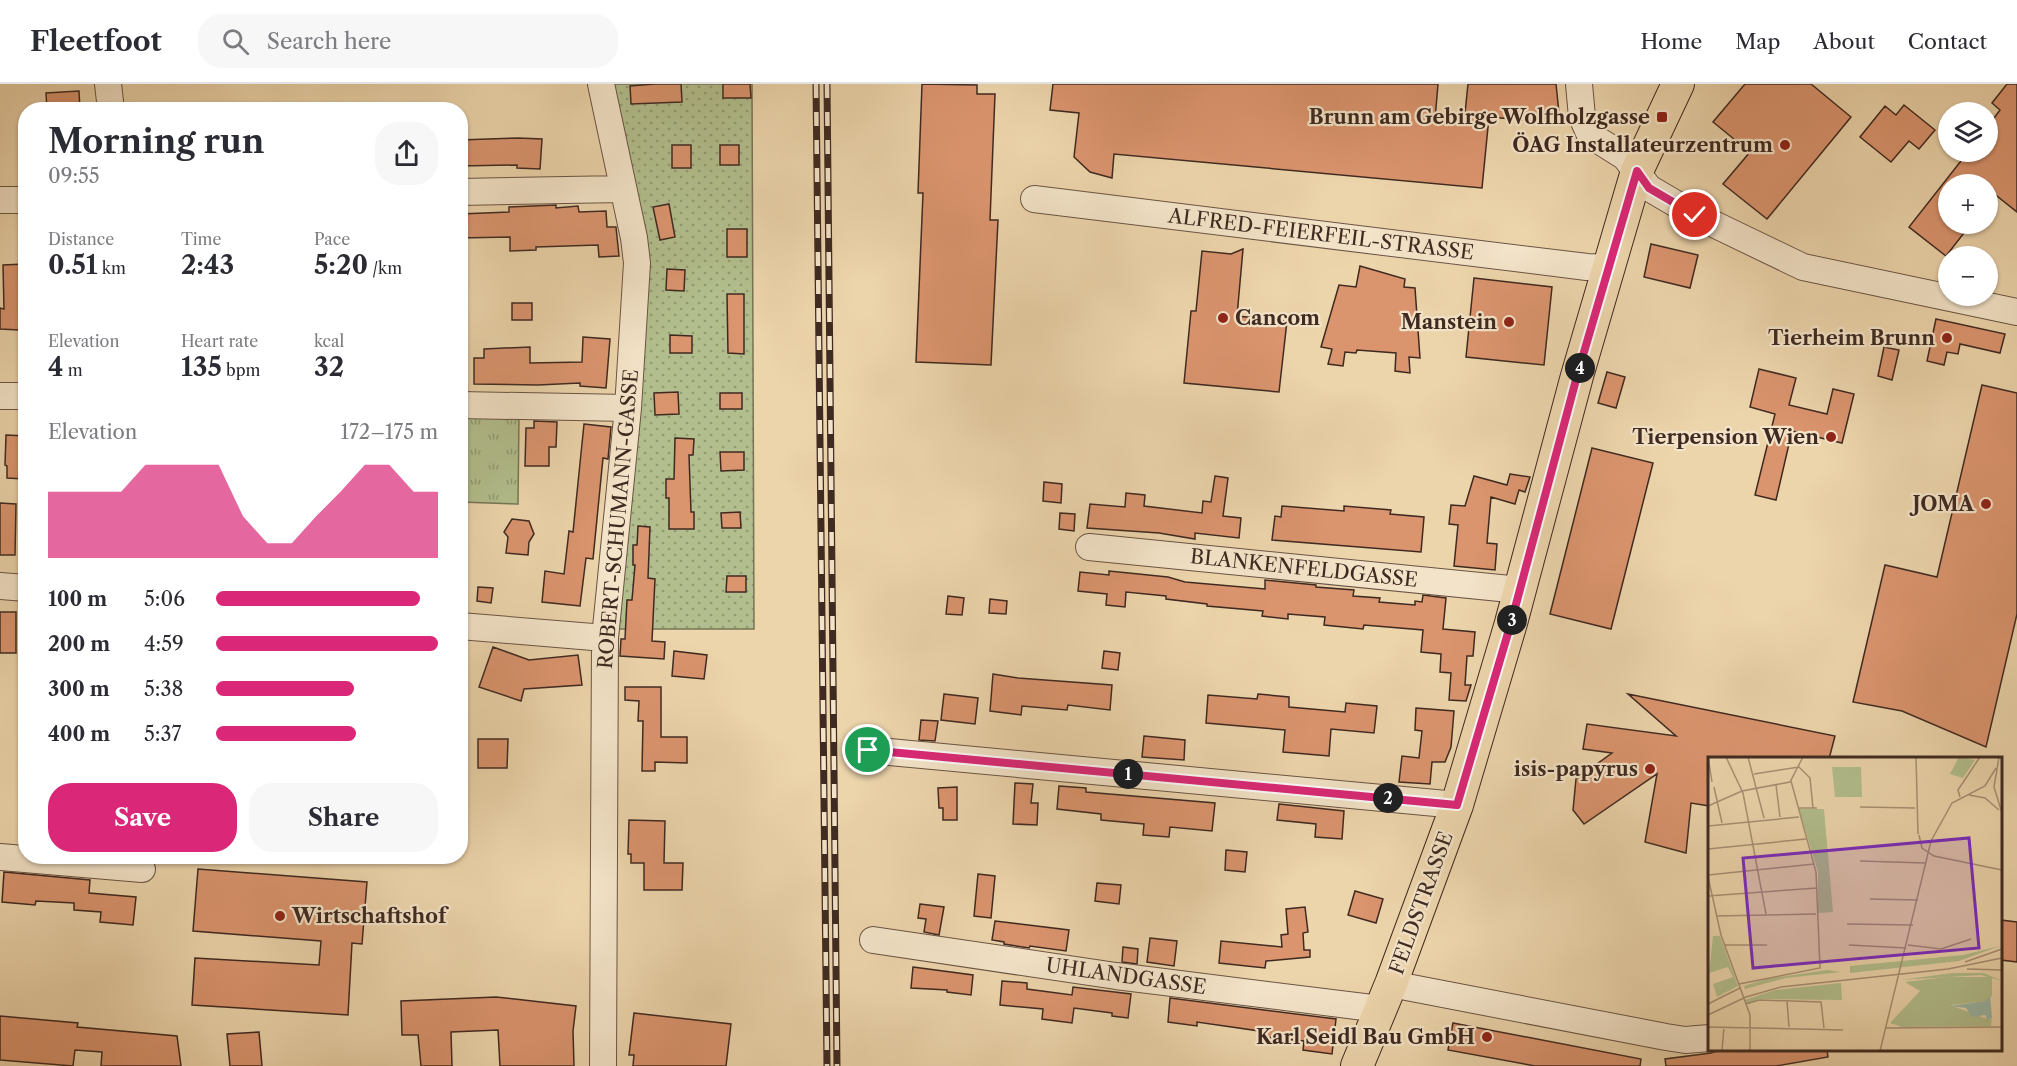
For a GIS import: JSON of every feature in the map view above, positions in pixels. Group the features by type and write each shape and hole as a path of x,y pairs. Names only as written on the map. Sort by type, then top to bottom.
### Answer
{"main road":[{"name":"FELDSTRASSE","path":"1357,1066 1457,805 1520,590 1608,268 1637,171 1678,84"}],"street":[{"path":"108,84 110,102"},
{"name":"ROBERT-SCHUMANN-GASSE","path":"601,84 634,238 637,263 628,408 605,638 603,1066"},
{"path":"1579,84 1582,117 1590,135 1625,157 1649,188 1695,215 1803,267 2017,312"},
{"path":"468,192 623,189"},
{"path":"0,200 18,200"},
{"name":"ALFRED-FEIERFEIL-STRASSE","path":"1034,200 1575,266 1608,268"},
{"path":"0,396 18,396"},
{"path":"468,405 628,408"},
{"name":"BLANKENFELDGASSE","path":"1089,546 1520,590"},
{"path":"0,586 18,587"},
{"path":"468,627 605,638"},
{"path":"868,750 1457,805"},
{"path":"0,857 18,859"},
{"path":"83,864 142,869"},
{"name":"UHLANDGASSE","path":"873,940 1116,976 1385,997 1685,1040 1708,1038"}],"green space":[{"path":"614,84 752,84 754,629 618,629 639,414"},
{"path":"468,413 519,415 518,504 468,502"}],"building":[{"path":"681,84 682,102 631,104 630,86"},
{"path":"723,84 750,84 751,98 723,98"},
{"path":"922,84 977,85 977,94 995,94 990,220 998,220 991,365 916,362 923,193 918,193"},
{"path":"1053,84 1438,84 1435,120 1464,123 1468,84 1556,84 1560,123 1489,117 1482,188 1114,154 1112,178 1090,172 1074,157 1079,113 1050,110"},
{"name":"ÖAG Installateurzentrum","path":"1745,84 1811,84 1851,117 1767,219 1723,184 1750,152 1713,122"},
{"path":"2007,84 2017,84 2017,212 1998,197 1998,174 1951,174 1960,162 1998,162 1998,113 2000,110 1998,102 1993,102"},
{"path":"79,91 80,102 47,102 46,93"},
{"path":"1904,105 1935,130 1919,149 1909,141 1891,162 1860,137 1885,106 1896,115"},
{"path":"542,139 540,169 517,168 517,165 468,166 468,140"},
{"path":"672,145 691,145 691,168 672,168"},
{"path":"720,145 739,145 739,165 720,165"},
{"path":"1938,190 1938,234 1963,234 1954,246 1938,246 1938,250 1909,227"},
{"path":"669,204 675,237 660,240 653,207"},
{"path":"556,205 556,208 578,206 579,212 606,211 607,227 616,227 619,256 599,257 598,245 536,247 536,250 510,251 510,237 468,238 468,214 509,212 509,207"},
{"path":"727,229 747,229 747,257 727,257"},
{"path":"1651,244 1698,255 1690,288 1644,277"},
{"name":"Cancom","path":"1243,249 1237,316 1287,321 1279,392 1184,383 1191,311 1196,311 1202,251 1231,254"},
{"path":"18,264 18,330 0,329 0,308 4,309 3,265"},
{"path":"1360,266 1405,279 1404,287 1415,288 1420,358 1409,357 1410,373 1395,371 1396,353 1357,350 1356,353 1345,352 1343,366 1328,364 1332,349 1321,347 1339,285 1356,287"},
{"path":"667,269 685,270 684,291 666,290"},
{"name":"Manstein","path":"1474,278 1552,287 1544,365 1466,357"},
{"path":"727,294 744,294 744,354 728,353"},
{"path":"512,303 532,303 532,320 512,320"},
{"path":"1936,319 2005,334 2000,353 1960,344 1958,354 1947,352 1944,365 1927,361"},
{"path":"670,335 692,336 692,353 670,353"},
{"path":"583,337 610,339 606,388 580,386 580,383 474,384 474,358 484,358 484,349 530,347 530,363 582,362"},
{"path":"1884,347 1899,350 1892,380 1878,376"},
{"name":"Tierpension Wien","path":"1759,369 1796,378 1789,405 1827,414 1833,389 1854,394 1842,443 1792,431 1776,500 1755,495 1775,414 1750,407"},
{"path":"1607,372 1625,377 1616,408 1598,403"},
{"name":"JOMA","path":"1982,385 2017,393 2017,614 1986,747 1902,711 1853,702 1885,565 1937,577"},
{"path":"678,392 679,414 655,415 654,393"},
{"path":"720,393 742,393 742,409 720,409"},
{"path":"534,421 557,422 556,447 549,447 549,466 525,466 526,428 534,428"},
{"path":"584,424 611,427 608,459 603,458 593,559 586,558 580,606 542,602 545,571 564,574 569,531 573,532"},
{"path":"6,435 18,436 18,479 7,478 7,466 5,465"},
{"path":"675,438 694,439 693,455 689,455 691,512 694,512 694,529 669,529 669,498 666,498 666,479 674,479"},
{"path":"1592,448 1653,463 1611,629 1550,614"},
{"path":"720,452 744,452 744,470 721,471"},
{"path":"1510,474 1530,477 1525,492 1519,490 1515,504 1491,497 1487,543 1497,544 1495,570 1454,566 1458,525 1449,524 1451,505 1465,506 1474,476 1507,485"},
{"path":"1215,476 1228,478 1223,516 1241,518 1239,538 1195,533 1195,539 1159,533 1087,528 1090,504 1125,507 1126,493 1145,495 1144,506 1202,513 1203,501 1211,502"},
{"path":"1044,482 1062,484 1061,503 1043,501"},
{"path":"0,503 16,504 15,555 0,555"},
{"path":"1282,506 1344,511 1344,506 1391,510 1390,514 1424,517 1421,552 1272,540 1275,516 1281,517"},
{"path":"740,512 741,528 722,528 721,513"},
{"path":"1060,513 1075,514 1074,531 1059,529"},
{"path":"512,519 529,521 534,534 529,542 528,555 506,553 508,537 504,532"},
{"path":"638,526 650,527 648,578 655,579 652,641 665,642 664,659 620,656 621,639 625,639 627,600 632,600 635,565 633,565 633,545 637,545"},
{"path":"1109,571 1168,577 1185,582 1265,589 1265,580 1316,585 1316,587 1354,590 1353,596 1380,598 1379,602 1415,605 1415,601 1422,602 1423,595 1446,598 1443,629 1475,632 1473,656 1467,656 1465,685 1471,685 1466,701 1449,700 1451,673 1440,672 1441,654 1421,652 1423,630 1364,625 1363,629 1324,625 1325,617 1288,614 1288,619 1262,616 1263,611 1207,606 1207,604 1166,599 1166,596 1126,592 1125,607 1106,605 1107,594 1078,591 1080,572 1109,575"},
{"path":"727,576 746,576 746,592 726,592"},
{"path":"478,587 493,588 491,603 477,601"},
{"path":"948,596 964,598 962,615 946,614"},
{"path":"990,599 1007,601 1006,614 989,613"},
{"path":"0,612 16,612 16,653 0,653"},
{"path":"493,647 529,660 578,655 582,685 524,689 521,701 479,687"},
{"path":"674,651 707,655 704,679 672,676"},
{"path":"1104,651 1120,653 1118,670 1102,668"},
{"path":"993,674 1112,685 1110,710 1068,705 1067,710 1022,706 1021,715 990,711"},
{"path":"625,687 661,687 661,737 687,737 687,763 655,762 655,771 642,771 643,721 638,721 639,701 625,700"},
{"path":"944,694 978,698 975,724 941,720"},
{"path":"1258,694 1289,697 1289,707 1345,712 1346,703 1377,706 1374,733 1331,729 1329,756 1283,752 1285,730 1206,723 1208,695 1257,699"},
{"name":"isis-papyrus","path":"1628,694 1835,736 1830,757 1708,757 1708,806 1691,803 1686,853 1645,842 1657,774 1584,824 1573,810 1576,779 1612,753 1583,749 1587,724 1676,736"},
{"path":"1416,708 1454,711 1451,747 1445,762 1432,762 1430,784 1399,782 1402,756 1419,758 1422,731 1415,730"},
{"path":"921,720 938,721 935,741 919,740"},
{"path":"1144,736 1185,740 1184,760 1142,757"},
{"path":"478,739 508,739 507,768 478,768"},
{"path":"1015,783 1033,784 1031,803 1038,803 1037,825 1013,824"},
{"path":"1059,786 1086,788 1086,792 1215,803 1212,831 1170,827 1169,837 1143,835 1144,824 1101,820 1101,814 1057,809"},
{"path":"957,787 957,820 943,820 943,808 939,808 938,788"},
{"path":"1279,804 1344,811 1342,839 1315,837 1316,824 1277,820"},
{"path":"629,820 665,821 664,863 683,863 682,890 644,890 644,863 631,863 631,854 628,854"},
{"path":"1226,850 1247,852 1245,872 1225,870"},
{"path":"198,869 367,882 362,944 352,943 348,1015 192,1005 195,958 319,965 321,941 193,931"},
{"path":"4,872 90,880 89,893 136,897 133,925 100,922 101,912 74,910 74,903 36,901 35,905 2,902"},
{"path":"978,874 995,876 991,918 974,916"},
{"path":"1097,883 1121,885 1119,904 1095,901"},
{"path":"1355,891 1383,899 1376,923 1348,915"},
{"path":"920,904 944,907 939,935 924,932 926,919 918,918"},
{"path":"1305,907 1308,932 1303,933 1304,950 1310,950 1310,957 1266,961 1265,968 1219,963 1221,941 1282,947 1281,935 1288,934 1286,909"},
{"path":"2002,920 2017,922 2017,962 2002,960"},
{"path":"995,921 1069,930 1066,951 1030,946 1029,948 992,940"},
{"path":"1150,938 1177,941 1174,966 1147,962"},
{"path":"1123,947 1138,949 1137,964 1122,962"},
{"path":"913,967 973,975 971,995 947,992 947,990 911,988"},
{"path":"1002,981 1027,983 1027,989 1072,995 1073,987 1131,994 1128,1018 1112,1016 1112,1013 1074,1008 1072,1023 1042,1019 1043,1009 1000,1005"},
{"path":"496,997 576,1006 573,1031 574,1066 500,1066 498,1030 451,1032 452,1066 421,1066 418,1035 402,1035 401,1001"},
{"path":"1170,998 1336,1019 1332,1054 1303,1050 1304,1041 1265,1037 1266,1032 1197,1022 1197,1026 1168,1022"},
{"path":"634,1013 731,1024 726,1066 633,1066 634,1055 629,1055"},
{"path":"0,1016 78,1023 77,1027 177,1036 181,1066 101,1066 102,1052 75,1050 73,1066 0,1060"},
{"name":"Karl Seidl Bau GmbH","path":"1453,1023 1641,1059 1640,1066 1535,1066 1448,1050"},
{"path":"259,1032 262,1066 230,1066 227,1034"},
{"path":"1716,1051 1827,1051 1828,1057 1776,1066 1666,1066 1665,1059"}],"railway":[{"path":"816,84 827,1066"},
{"path":"827,84 837,1066"}],"place":[{"name":"Brunn am Gebirge Wolfholzgasse","path":"1662,117"},
{"name":"ÖAG Installateurzentrum","path":"1785,145"},
{"name":"Cancom","path":"1223,318"},
{"name":"Manstein","path":"1509,322"},
{"name":"Tierheim Brunn","path":"1947,338"},
{"name":"Tierpension Wien","path":"1831,437"},
{"name":"JOMA","path":"1986,504"},
{"name":"isis-papyrus","path":"1650,769"},
{"name":"Wirtschaftshof","path":"280,916"},
{"name":"Karl Seidl Bau GmbH","path":"1487,1037"}],"route":[{"path":"868,750 1457,805 1511,623 1577,376 1637,171 1649,188 1695,215"}]}
